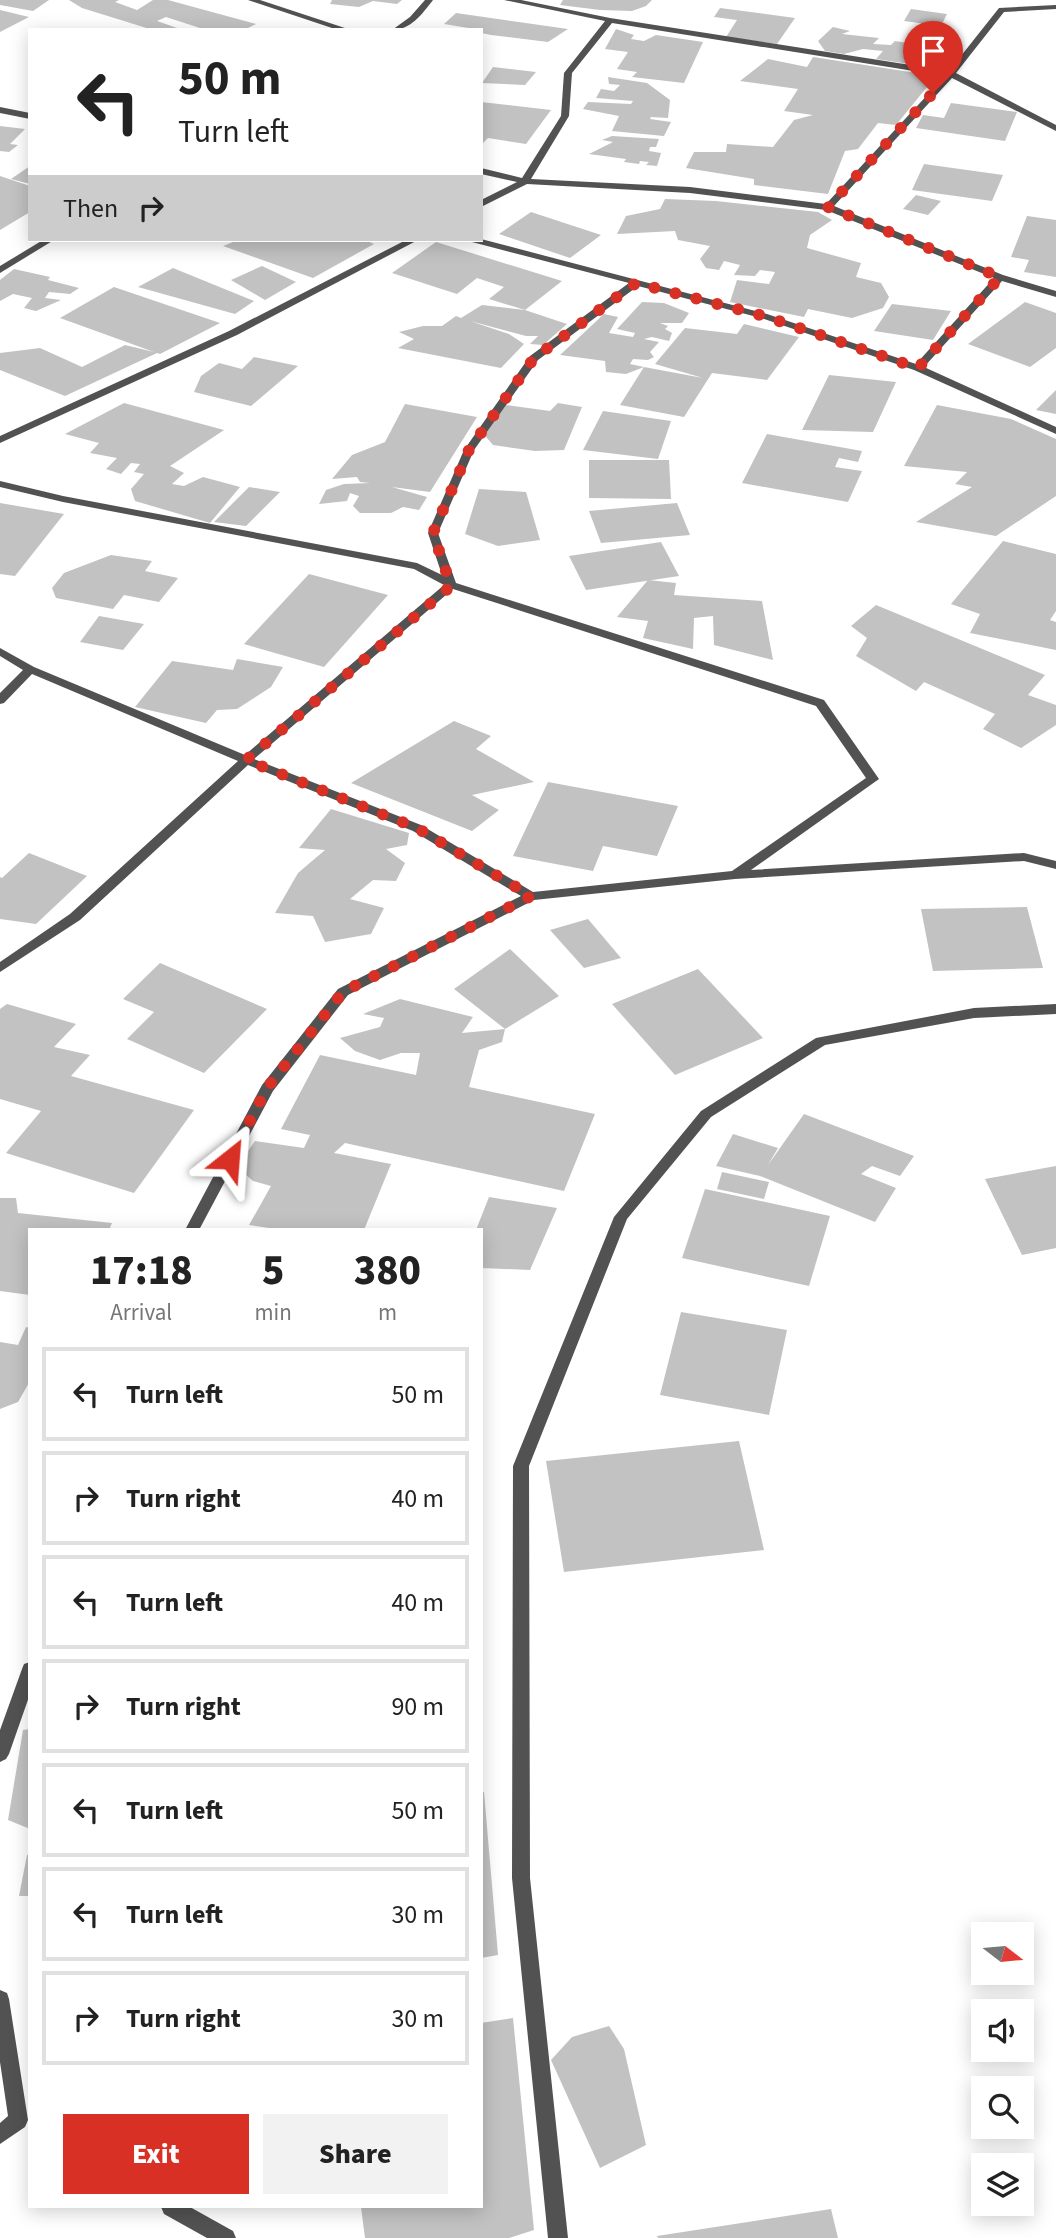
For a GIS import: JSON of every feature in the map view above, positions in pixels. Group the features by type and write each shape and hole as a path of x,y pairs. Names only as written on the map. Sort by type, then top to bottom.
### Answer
{"street":[{"path":"252,0 341,28"},
{"path":"399,28 413,19 429,0"},
{"path":"508,0 610,20 951,74 1056,128"},
{"path":"997,0 1002,10"},
{"path":"828,207 951,74 1002,10 1056,7"},
{"path":"483,203 525,181 565,116 568,73 610,20"},
{"path":"0,110 28,116"},
{"path":"483,171 525,181 690,190 828,207 1000,277 1056,294"},
{"path":"0,270 46,242"},
{"path":"0,440 233,334 409,242"},
{"path":"482,242 764,316 918,368 1056,431"},
{"path":"918,368 1000,277"},
{"path":"451,586 433,533 469,450 534,358 636,283"},
{"path":"0,484 63,499 417,566 451,586 820,703 873,779 735,875"},
{"path":"0,968 75,917 246,760 451,586"},
{"path":"0,651 30,669 417,828 531,896"},
{"path":"0,700 30,669"},
{"path":"193,1228 267,1088 343,992 531,896 735,875 1024,857 1056,865"},
{"path":"558,2238 521,1878 522,1466 616,1229 621,1217 706,1114 821,1041 974,1013 1056,1009"},
{"path":"0,1754 28,1675"},
{"path":"0,1999 24,2124 0,2135"},
{"path":"172,2208 226,2238"}],"building":[{"path":"0,0 49,0 33,11 0,5"},
{"path":"69,0 119,0 115,2 137,10 153,0 168,0 256,24 248,28 200,28 166,17 157,21 177,28 147,28 82,8"},
{"path":"332,0 402,0 397,4 373,1 359,7 330,4"},
{"path":"563,0 652,0 646,6 632,11 560,5"},
{"path":"720,8 795,18 777,44 726,37 737,20 714,17"},
{"path":"911,9 947,14 941,26 904,21"},
{"path":"0,10 29,17 0,32"},
{"path":"456,13 568,29 548,42 491,35 483,33 483,28 444,24"},
{"path":"833,27 850,31 842,34 879,38 873,44 891,45 895,41 934,47 923,66 876,59 883,51 863,49 844,54 825,51 818,41"},
{"path":"616,29 634,35 631,39 644,41 656,35 703,42 684,83 632,77 637,72 617,69 628,52 605,49"},
{"path":"813,57 936,76 896,125 878,123 858,149 845,151 828,194 754,185 754,179 686,168 694,152 726,152 727,144 773,147 794,120 813,115 784,111 798,89 740,81 768,59 807,67"},
{"path":"493,67 536,72 525,85 483,82"},
{"path":"608,77 647,83 670,100 668,118 650,119 671,122 664,136 612,131 619,116 583,109 588,102 631,104 633,101 596,98 601,89 614,91 620,85 609,84"},
{"path":"483,102 551,110 526,144 488,138 483,143"},
{"path":"951,103 1017,112 1005,141 916,128 923,115 944,118"},
{"path":"0,126 25,129 10,144 18,145 9,152 0,151"},
{"path":"612,136 659,139 656,147 650,147 649,151 661,153 657,166 646,165 649,162 624,162 626,159 589,154 613,142 602,140"},
{"path":"924,164 1003,175 992,201 912,190"},
{"path":"28,167 28,183 11,179"},
{"path":"0,176 28,185 28,213 0,230"},
{"path":"916,195 941,201 928,215 903,209"},
{"path":"665,199 716,201 818,212 832,220 810,235 807,248 861,263 856,277 881,283 889,297 883,308 852,318 808,309 804,317 730,302 737,280 769,284 775,272 760,270 755,276 734,275 740,265 724,261 719,270 706,268 700,259 710,246 678,240 675,231 617,234 626,216 660,209"},
{"path":"531,212 601,235 570,258 499,234"},
{"path":"1027,216 1056,220 1056,277 1024,272 1029,260 1011,257"},
{"path":"233,242 374,244 313,278 223,246"},
{"path":"436,242 562,281 525,310 489,299 504,287 477,278 457,294 392,273"},
{"path":"262,266 296,282 265,300 231,280"},
{"path":"173,268 254,301 235,314 138,287"},
{"path":"14,269 50,277 48,280 79,288 70,294 49,292 45,298 61,300 36,311 24,308 32,298 13,294 0,301 0,280"},
{"path":"114,287 220,323 160,354 157,353 65,396 0,370 0,353 40,348 82,367 125,345 154,352 60,318"},
{"path":"642,302 664,303 689,313 682,323 660,323 668,326 665,329 672,333 669,341 652,337 644,339 659,342 650,352 654,357 648,360 633,359 630,364 644,367 626,374 606,372 605,361 560,355 604,314 618,317 609,333 633,337 635,333 617,329"},
{"path":"1025,302 1056,313 1056,348 1030,367 968,344"},
{"path":"892,304 951,311 933,340 874,331"},
{"path":"482,305 525,310 567,324 543,345 530,344 538,336 526,336 470,321 509,334 524,344 501,368 398,348 414,339 399,332 423,326 442,326 456,316 461,318"},
{"path":"744,324 799,337 767,380 712,373 684,417 620,405 644,367 703,378 655,364 685,328 737,334"},
{"path":"254,357 298,366 251,406 194,392 201,376 219,363 242,369"},
{"path":"829,375 896,382 873,432 802,430"},
{"path":"1056,390 1056,414 1036,410"},
{"path":"124,403 224,430 170,466 184,473 172,484 184,486 203,477 240,487 210,523 135,501 131,489 144,474 134,472 140,464 131,463 121,474 106,469 117,458 90,453 99,443 65,434"},
{"path":"558,403 582,407 564,450 535,451 493,445 481,431 498,404 550,411"},
{"path":"405,404 477,417 430,492 392,487 427,497 419,510 403,507 391,513 360,513 353,506 359,496 350,493 347,501 319,504 326,490 344,484 370,483 360,482 357,477 332,479 352,455 385,442"},
{"path":"937,405 1011,419 1056,439 1056,496 996,536 916,522 972,487 955,484 967,472 904,466"},
{"path":"603,411 671,421 658,459 583,450"},
{"path":"767,434 862,451 858,462 839,458 835,467 862,471 848,502 742,483"},
{"path":"589,460 669,460 671,499 589,498"},
{"path":"249,487 280,492 246,526 214,522"},
{"path":"479,489 526,492 540,540 498,546 465,534"},
{"path":"0,503 64,514 15,576 0,574"},
{"path":"677,503 690,535 601,543 589,511"},
{"path":"1003,541 1056,554 1056,611 1050,620 1056,622 1056,650 970,633 980,614 951,604"},
{"path":"661,542 679,576 586,590 569,556"},
{"path":"111,555 152,561 145,571 178,578 159,602 124,595 113,609 56,598 52,588 64,573"},
{"path":"309,574 388,595 324,667 244,644"},
{"path":"648,580 676,583 674,595 762,601 773,660 714,645 713,616 694,618 693,649 643,638 648,621 617,617"},
{"path":"876,605 1045,675 1028,695 1056,705 1056,725 1021,748 983,729 995,714 924,682 916,691 856,656 867,638 851,626"},
{"path":"99,616 144,624 123,650 80,642"},
{"path":"237,659 283,667 271,687 237,709 217,710 206,723 135,707 172,661 233,670"},
{"path":"454,721 491,736 476,749 534,782 472,795 499,810 472,831 351,783"},
{"path":"548,782 678,806 657,856 603,846 593,871 513,856"},
{"path":"331,809 409,833 407,845 386,849 405,863 396,881 373,880 350,899 384,908 371,934 325,942 313,916 275,913 298,873 325,850 299,848"},
{"path":"29,853 87,876 36,924 0,919 0,877"},
{"path":"1027,907 1043,968 933,971 921,909"},
{"path":"588,919 621,958 584,968 550,930"},
{"path":"510,949 559,996 505,1029 454,989"},
{"path":"160,963 267,1009 204,1073 127,1039 154,1012 123,999"},
{"path":"698,969 763,1038 675,1075 612,1004"},
{"path":"400,999 473,1017 462,1033 505,1029 502,1042 479,1050 469,1087 595,1114 564,1191 345,1143 334,1153 391,1164 365,1228 269,1228 249,1225 271,1186 253,1181 237,1167 255,1141 304,1148 310,1135 281,1129 320,1055 416,1075 420,1053 401,1053 380,1060 355,1051 340,1038 380,1027 384,1018 363,1014"},
{"path":"7,1004 76,1024 54,1047 90,1055 71,1076 194,1110 134,1193 6,1153 41,1111 0,1099 0,1009"},
{"path":"804,1114 914,1156 900,1176 872,1166 861,1174 896,1188 875,1222 760,1176 716,1166 733,1134 778,1148 768,1165"},
{"path":"1056,1166 1056,1248 1022,1255 985,1179"},
{"path":"722,1172 769,1182 764,1199 717,1189"},
{"path":"705,1189 830,1216 809,1286 682,1258"},
{"path":"489,1197 557,1208 530,1270 483,1268 483,1228 477,1228"},
{"path":"0,1198 16,1198 18,1213 112,1223 110,1228 28,1228 28,1295 0,1291"},
{"path":"681,1312 787,1330 769,1415 660,1395"},
{"path":"28,1328 28,1384 18,1402 0,1409 0,1342 18,1345"},
{"path":"739,1441 764,1550 564,1572 546,1461"},
{"path":"28,1729 28,1828 8,1820 23,1730"},
{"path":"483,1792 498,1955 483,1958"},
{"path":"27,1855 28,1896 19,1896"},
{"path":"513,2018 534,2230 509,2238 365,2238 361,2208 483,2208 483,2023"},
{"path":"609,2026 624,2049 646,2145 600,2168 551,2060 572,2037"},
{"path":"831,2209 838,2238 657,2236"}],"route":[{"path":"230,1159 267,1088 343,992 531,896 417,828 246,760 451,586 433,533 469,450 534,358 636,283 764,316 918,368 1000,277 828,207 933,93"}]}
